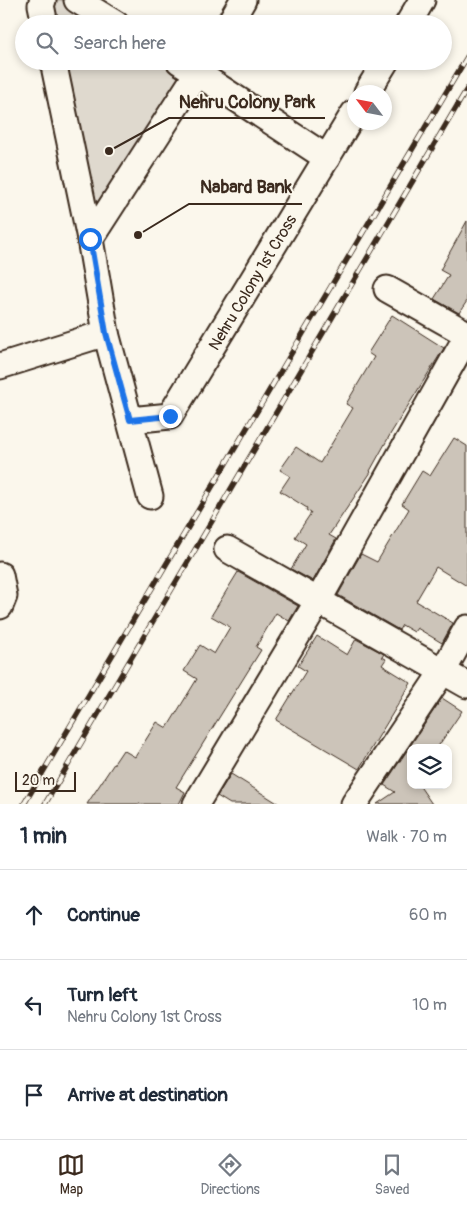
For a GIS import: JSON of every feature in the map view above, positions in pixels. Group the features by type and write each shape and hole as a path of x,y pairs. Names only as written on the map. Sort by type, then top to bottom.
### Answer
{"street":[{"path":"42,0 43,15"},
{"path":"77,0 101,15"},
{"path":"234,15 243,0"},
{"path":"413,15 422,0"},
{"path":"55,70 90,239 106,333 150,496"},
{"path":"90,239 191,70"},
{"path":"201,70 327,158"},
{"path":"371,85 380,70"},
{"name":"Nehru Colony 1st Cross","path":"130,420 170,416 347,125"},
{"path":"196,804 318,601 467,335 387,289"},
{"path":"0,366 106,333"},
{"path":"227,549 467,685"},
{"path":"0,575 4,596 0,606"},
{"path":"354,804 443,671 467,628"}],"shaded area":[{"path":"48,0 67,0 92,15 48,15"},
{"path":"58,70 184,70 193,75 92,228"}],"building":[{"path":"467,221 467,301 459,313 434,299 449,275 440,270"},
{"path":"392,315 444,348 391,433 371,472 329,535 336,539 313,581 291,569 306,544 295,537 311,513 306,510 307,508 280,491 290,476 280,470 296,447 320,463 353,408 346,404 374,357 368,353"},
{"path":"454,438 467,446 467,586 436,567 416,601 453,623 442,643 417,628 414,632 402,625 399,630 338,595 361,554 377,562 409,509 402,504 422,471 430,476"},
{"path":"238,572 298,606 289,621 276,613 256,647 261,650 176,787 185,792 179,804 87,804 123,750 135,757 157,722 167,728 197,679 184,671 200,645 214,654 230,627 211,616"},
{"path":"317,636 347,655 356,639 384,654 382,657 386,659 382,665 411,683 359,769 276,720 306,671 298,666"},
{"path":"442,698 462,711 440,744 411,744"},
{"path":"407,750 407,789 422,789 432,804 377,804 395,792 384,785"},
{"path":"231,774 279,804 230,804 217,796"}],"railway":[{"path":"24,804 467,57"},
{"path":"45,804 467,89"}],"place":[{"name":"Nehru Colony Park","path":"109,151"},
{"name":"Nabard Bank","path":"138,235"}],"route":[{"path":"90,239 106,333 130,420 170,416"}]}
